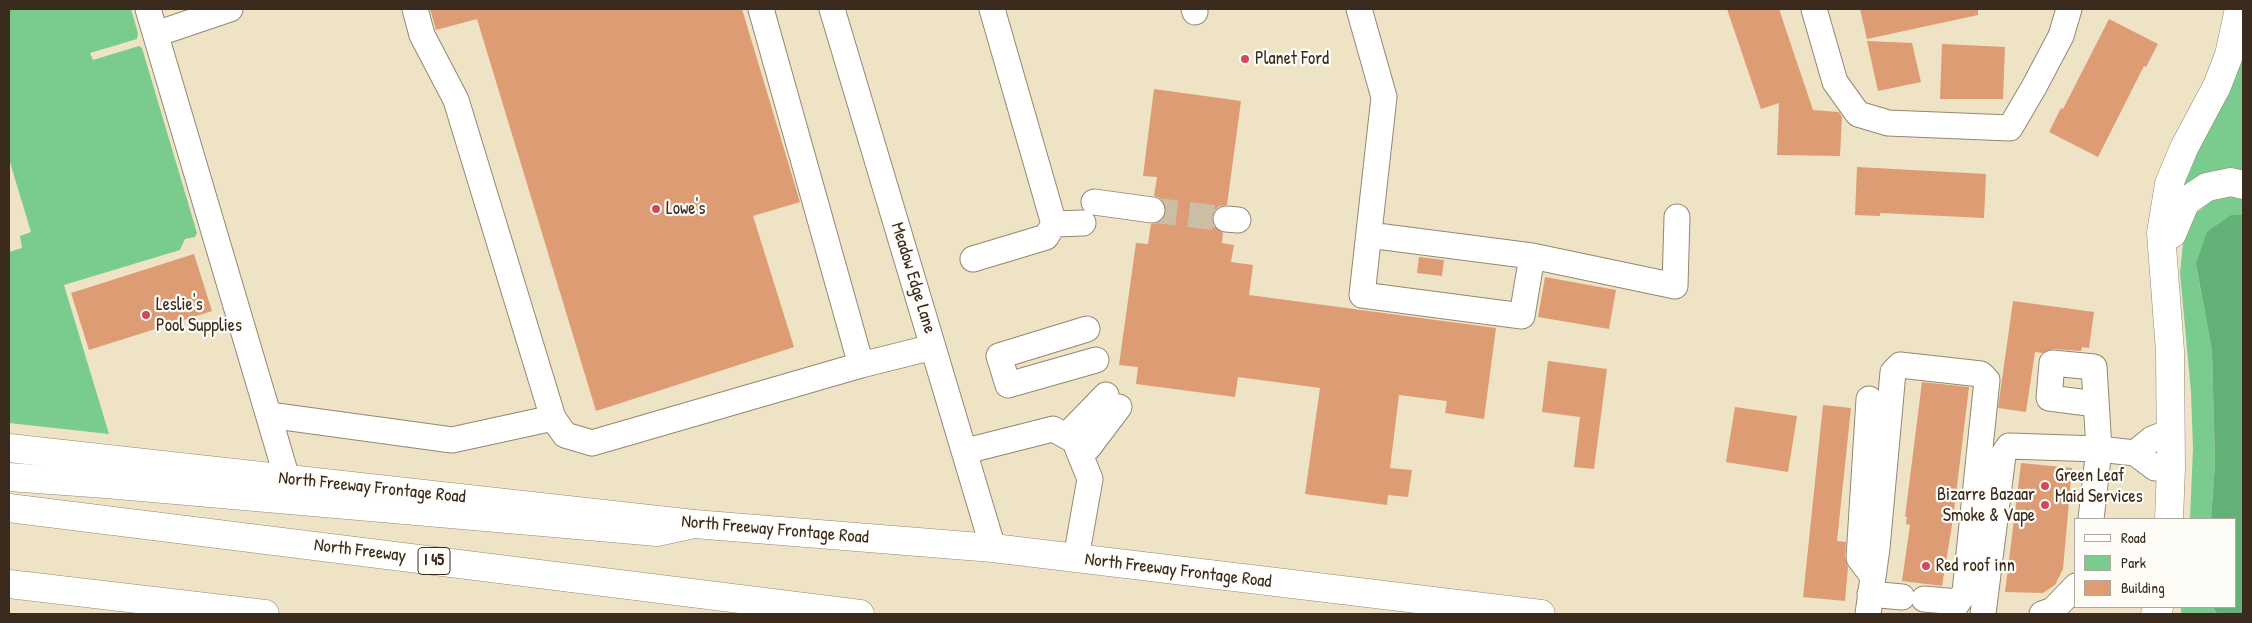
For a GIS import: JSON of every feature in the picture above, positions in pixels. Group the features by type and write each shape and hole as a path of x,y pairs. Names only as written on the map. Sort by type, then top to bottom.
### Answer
{"main road":[{"path":"2169,518 2171,468 2170,351 2161,233 2169,184 2184,148 2217,86 2229,55 2239,9"},
{"path":"2163,278 2174,227 2186,201 2207,186 2231,182 2243,185"},
{"name":"North Freeway Frontage Road","path":"9,448 694,524 993,548 1541,614"},
{"path":"9,477 126,485 657,532 694,524"},
{"name":"North Freeway","path":"9,508 860,614"},
{"path":"9,584 265,614"}],"street":[{"path":"148,9 287,478"},
{"path":"156,34 230,9"},
{"path":"415,9 422,35 456,100 553,418 565,435 592,443 861,365 933,347"},
{"path":"761,9 861,365"},
{"name":"Meadow Edge Lane","path":"832,9 966,451 993,548"},
{"path":"992,9 1054,224"},
{"path":"1360,9 1384,97 1362,296 1522,316 1532,256"},
{"path":"1814,9 1835,82 1858,114 1888,123 2010,128 2061,36 2069,9"},
{"path":"973,259 1046,237 1054,224 1088,213 1152,210"},
{"path":"1369,235 1532,256 1675,286 1677,216"},
{"path":"1087,330 999,356 1008,385 1096,360"},
{"path":"1900,365 1981,374 1987,380 1965,592 1954,608 1913,598 1870,595 1877,548 1893,372 1900,365"},
{"path":"1869,398 1859,558 1870,595"},
{"path":"966,451 1053,429 1088,448 1112,401"},
{"path":"2091,518 2099,449 2096,404"},
{"path":"268,415 452,440 553,418"},
{"path":"2136,453 2152,439 2170,432"},
{"path":"1075,442 1090,479 1076,558"},
{"path":"1989,614 2010,451 2099,449 2136,453 2155,468 2171,468"},
{"path":"2042,614 2053,610 2074,588"}],"green space":[{"path":"9,9 131,9 138,33 137,39 90,53 93,60 139,46 142,48 197,233 195,237 185,239 180,250 64,285 109,434 9,423 9,252 22,248 20,236 31,232 9,159"},
{"path":"2243,24 2243,173 2175,192"},
{"path":"2233,194 2243,196 2243,215 2231,215 2196,264 2212,351 2215,463 2211,518 2190,518 2193,448 2191,392 2180,273 2184,233 2196,213 2215,198"},
{"path":"2231,215 2243,215 2243,614 2217,614 2214,608 2237,608 2237,518 2211,518 2215,463 2212,351 2196,264 2207,232"},
{"path":"2181,608 2214,608 2217,614 2181,614"}],"building":[{"name":"Lowe's","path":"430,9 742,9 800,202 753,216 794,347 596,411 477,19 436,30"},
{"path":"1727,9 1779,9 1813,110 1839,112 1842,117 1840,156 1777,155 1779,103 1761,109"},
{"path":"1860,9 1978,9 1978,15 1867,39"},
{"path":"2109,19 2158,44 2146,67 2144,66 2098,157 2049,132 2061,108 2063,109"},
{"path":"1867,41 1912,43 1921,82 1878,91"},
{"path":"1942,44 2005,47 2003,99 1940,99"},
{"path":"1154,89 1241,101 1227,205 1220,206 1215,210 1212,218 1213,226 1223,233 1222,243 1234,245 1231,262 1253,265 1249,295 1496,328 1484,419 1445,413 1447,401 1399,395 1390,468 1412,470 1408,497 1388,495 1387,505 1305,494 1320,388 1238,377 1235,397 1136,384 1138,367 1119,365 1136,243 1148,244 1151,224 1158,223 1163,219 1166,211 1165,204 1160,198 1154,196 1157,177 1143,176"},
{"path":"1857,167 1986,174 1984,218 1880,213 1880,216 1855,215"},
{"path":"194,254 212,311 89,350 71,293"},
{"path":"1419,257 1444,260 1442,276 1417,273"},
{"path":"1545,277 1616,290 1609,329 1538,317"},
{"path":"2013,301 2094,312 2089,348 2082,347 2081,351 2053,349 2042,353 2035,352 2026,412 1998,408"},
{"path":"1548,361 1607,369 1594,469 1574,467 1580,417 1542,412"},
{"path":"1922,382 1969,387 1953,519 1942,586 1902,581 1910,525 1906,524 1907,517 1905,517"},
{"path":"1823,405 1851,408 1837,541 1846,542 1845,557 1848,567 1845,601 1803,597"},
{"path":"1735,407 1797,416 1788,472 1726,462"},
{"path":"2021,463 2072,468 2063,569 2055,585 2043,593 2005,592"}],"tunnel":[{"path":"1152,210 1226,219"}],"place":[{"name":"Planet Ford","path":"1245,59"},
{"name":"Lowe's","path":"656,209"},
{"name":"Leslie's Pool Supplies","path":"146,315"},
{"name":"Green Leaf Maid Services","path":"2045,486"},
{"name":"Bizarre Bazaar Smoke & Vape","path":"2045,505"},
{"name":"Red roof inn","path":"1926,566"}]}
